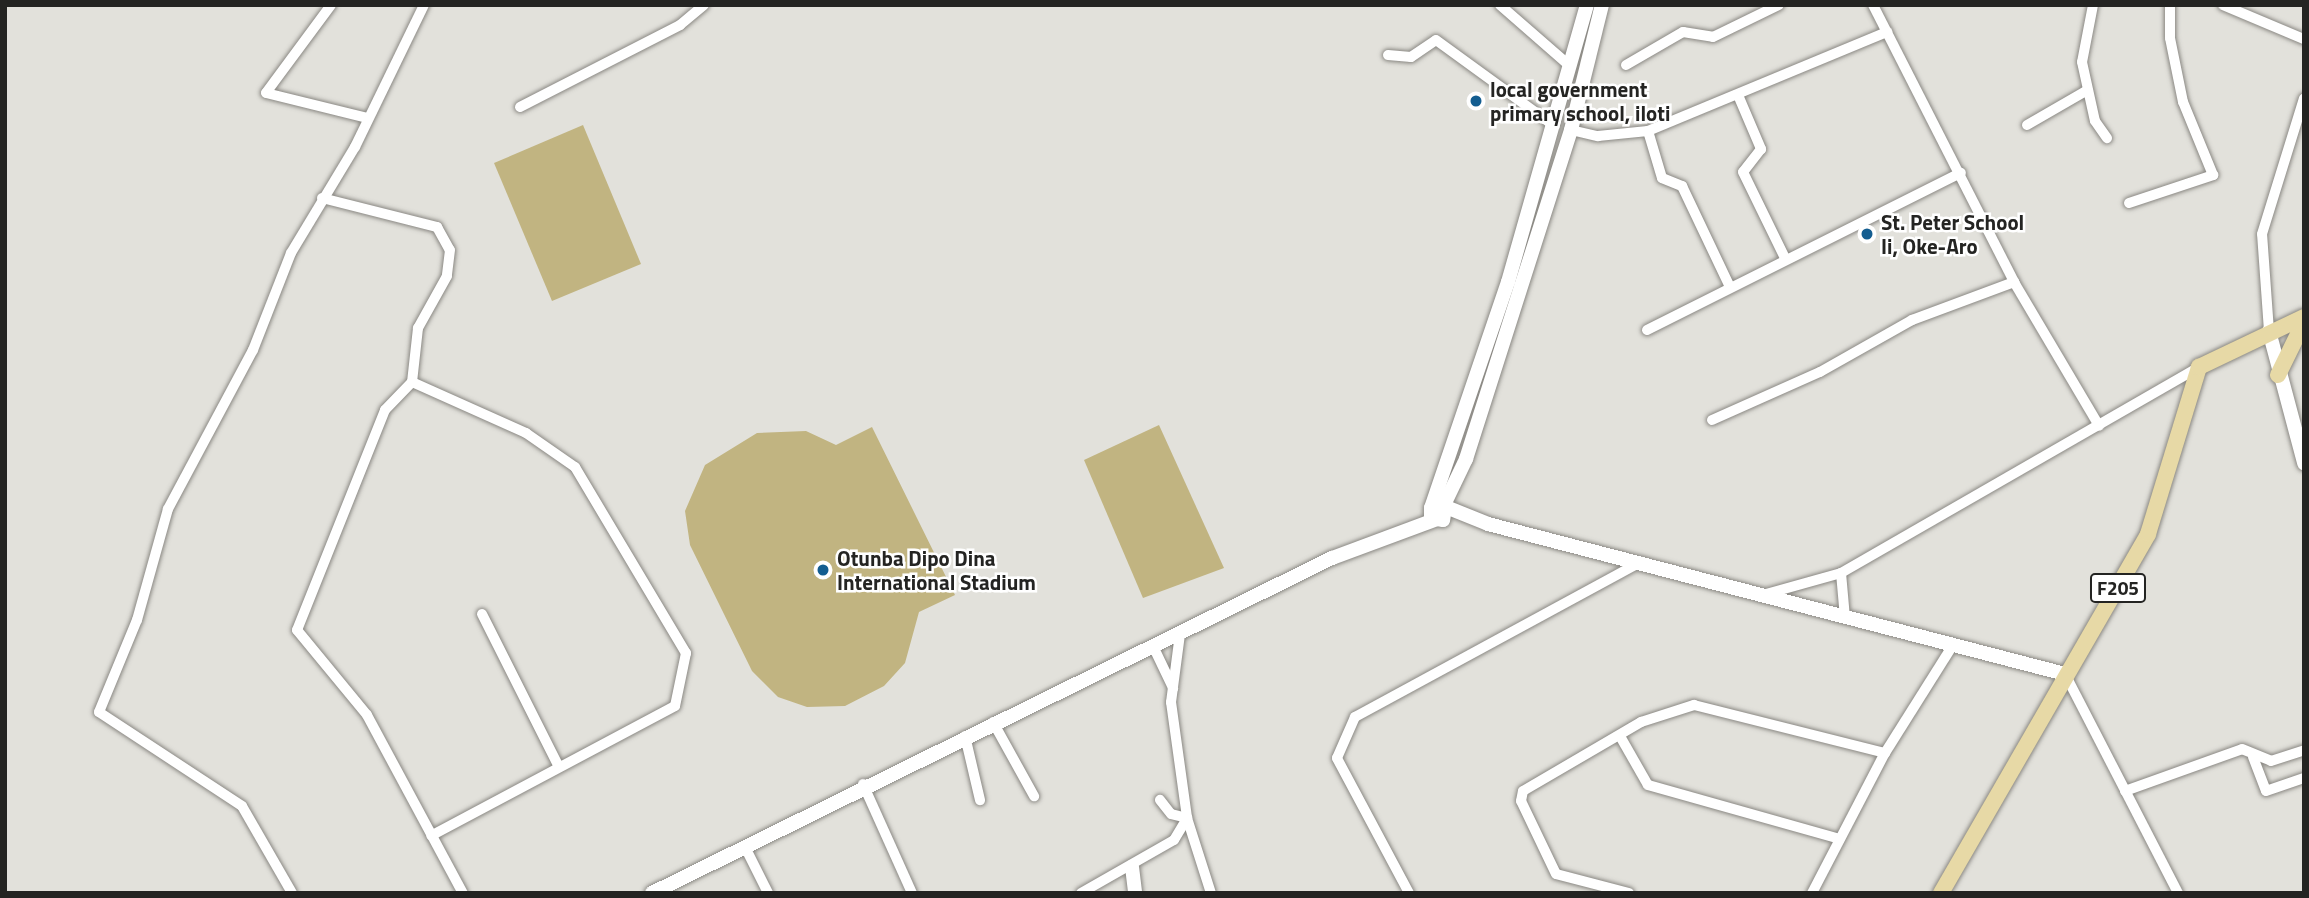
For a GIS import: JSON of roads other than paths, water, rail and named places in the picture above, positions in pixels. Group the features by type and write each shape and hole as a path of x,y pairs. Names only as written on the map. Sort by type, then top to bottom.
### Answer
{"main road":[{"path":"2199,367 2269,331 2304,320"},
{"path":"2278,375 2304,320"},
{"name":"F205","path":"1941,893 2148,534 2199,367"}],"street":[{"path":"331,5 265,93 368,118"},
{"path":"292,893 242,806 99,712 137,620 168,509 253,351 262,313 322,198 368,118 424,5"},
{"path":"520,107 680,25 704,5"},
{"path":"1500,5 1570,66"},
{"path":"1439,513 1587,5"},
{"path":"1439,513 1466,458 1571,130 1602,5"},
{"path":"1626,65 1683,32 1713,37 1779,5"},
{"path":"1873,5 1961,173 2014,282 2099,426"},
{"path":"2093,5 2082,62 2086,91 2107,138"},
{"path":"2129,203 2213,176 2183,102 2170,38 2170,5"},
{"path":"2223,5 2304,39"},
{"path":"2245,15 2252,5"},
{"path":"1571,130 1598,136 1648,131 1887,32"},
{"path":"1388,55 1411,57 1432,39 1553,125"},
{"path":"2027,125 2086,91"},
{"path":"1738,95 1760,149 1743,172 1785,258"},
{"path":"2304,98 2262,234 2269,331 2278,375 2304,463"},
{"path":"1648,131 1662,178 1682,186 1730,287"},
{"path":"1647,330 1785,258 1961,173"},
{"path":"322,198 437,227 450,250 447,276 418,328 412,382 385,410 297,630 367,715 463,893"},
{"path":"1712,420 1820,372 1912,320 2014,282"},
{"path":"1766,594 1840,573 2199,367"},
{"path":"412,382 526,433 575,467 686,653 675,706 432,836"},
{"path":"652,893 863,784 1181,634 1332,558 1439,513 1766,594 1845,618 2065,674 2178,893"},
{"path":"1409,893 1337,758 1355,717 1641,562"},
{"path":"1840,573 1845,618"},
{"path":"482,614 559,767"},
{"path":"1181,634 1173,688 1187,818 1211,893"},
{"path":"1812,893 1885,753 1953,645"},
{"path":"1153,646 1173,688"},
{"path":"1629,893 1556,874 1521,801 1535,780 1620,736 1641,722 1694,705 1885,753"},
{"path":"993,722 1034,796"},
{"path":"965,736 980,800"},
{"path":"1620,736 1648,785 1840,839"},
{"path":"2125,791 2242,749 2253,757 2271,761 2304,750"},
{"path":"2253,757 2266,791 2304,778"},
{"path":"863,784 912,893"},
{"path":"1160,800 1171,814 1187,818"},
{"path":"1082,893 1167,846 1187,818"},
{"path":"745,847 768,893"},
{"path":"1132,867 1135,893"}],"place":[{"name":"local government primary school, iloti","path":"1476,101"},
{"name":"St. Peter School Ii, Oke-Aro","path":"1867,234"},
{"name":"Otunba Dipo Dina International Stadium","path":"823,570"}]}
